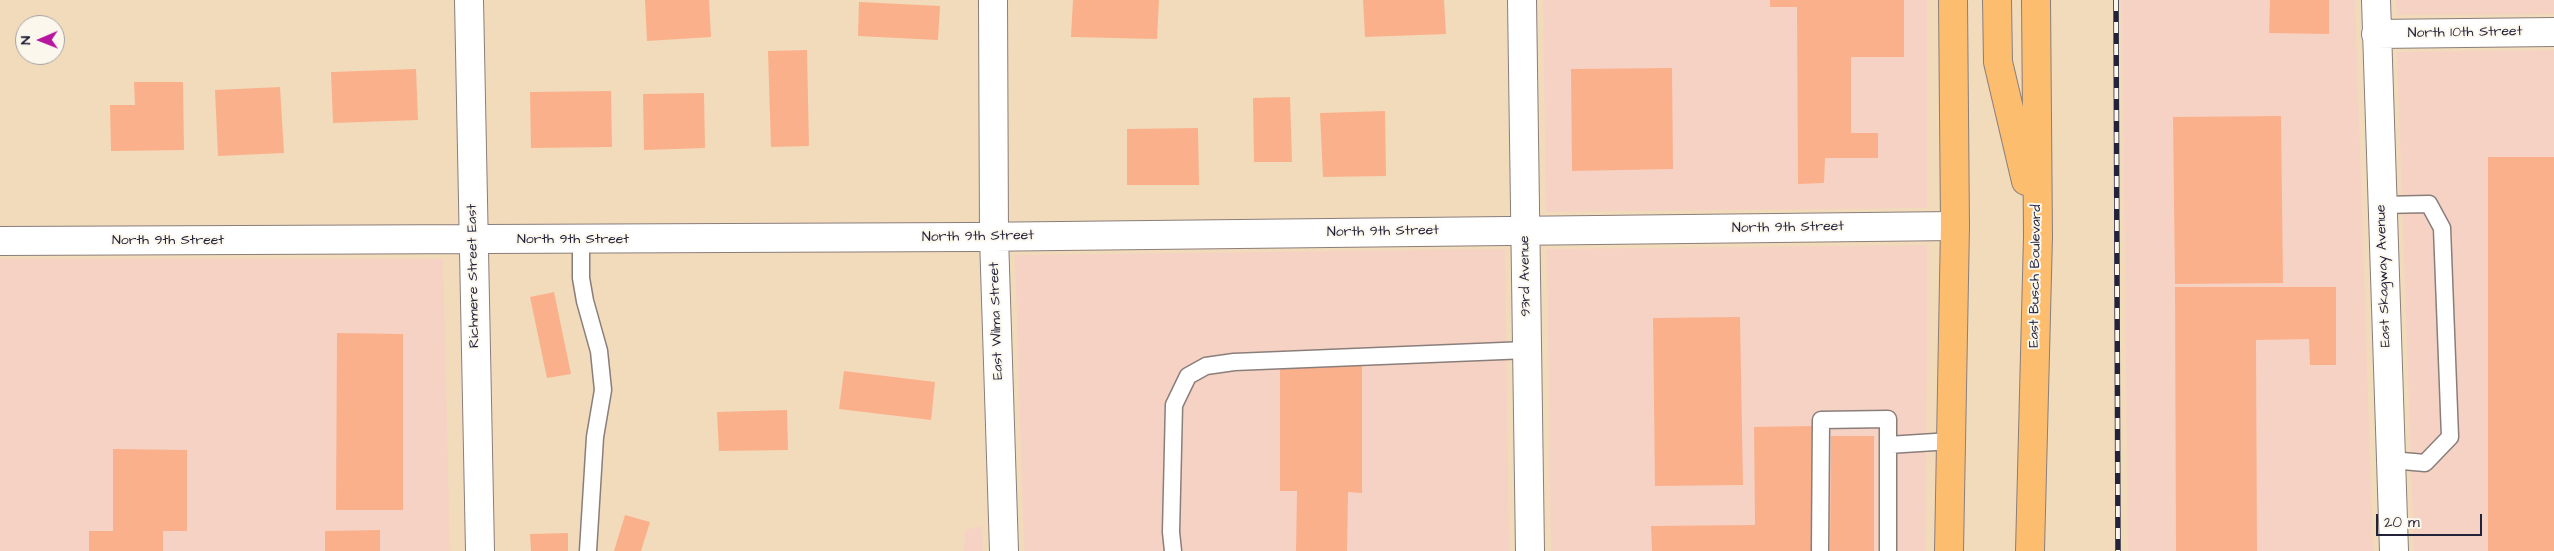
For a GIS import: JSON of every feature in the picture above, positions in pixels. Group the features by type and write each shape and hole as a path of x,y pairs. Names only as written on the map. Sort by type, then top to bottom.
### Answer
{"main road":[{"path":"1949,551 1955,226 1953,0"},
{"path":"1997,0 1998,62 2038,236"},
{"name":"East Busch Boulevard","path":"2030,551 2038,236 2036,0"}],"street":[{"name":"Richmere Street East","path":"469,0 480,551"},
{"name":"East Wilma Street","path":"993,0 994,237 1004,551"},
{"name":"93rd Avenue","path":"1522,0 1530,551"},
{"name":"East Skagway Avenue","path":"2376,0 2394,551"},
{"name":"North 10th Street","path":"2376,34 2554,32"},
{"name":"North 9th Street","path":"0,241 473,241 1955,226"}],"lane":[{"path":"2382,205 2429,204 2442,228 2450,437 2425,464 2391,460"},
{"path":"581,240 581,278 585,301 599,351 604,390 595,437 588,551"},
{"path":"1173,551 1171,532 1174,405 1188,376 1206,366 1234,362 1527,350"},
{"path":"1820,551 1825,532 1826,481 1821,420 1888,419 1888,444 1881,478 1881,530 1888,551"},
{"path":"1888,444 1951,441"}],"shaded area":[{"path":"1543,0 1927,0 1927,208 1546,212"},
{"path":"2122,0 2355,0 2373,551 2128,551"},
{"path":"2396,0 2554,0 2554,14 2397,15"},
{"path":"2554,50 2554,551 2414,551 2397,52"},
{"path":"1927,245 1926,551 1551,551 1547,249"},
{"path":"1505,249 1509,551 1024,551 1015,255"},
{"path":"0,259 443,259 450,551 0,551"},
{"path":"982,526 983,551 964,551 965,530"}],"building":[{"path":"645,0 709,0 711,37 647,41"},
{"path":"1073,0 1159,0 1157,39 1071,37"},
{"path":"1363,0 1444,0 1446,34 1365,37"},
{"path":"1770,0 1904,0 1904,57 1851,57 1851,133 1878,133 1878,158 1825,158 1824,183 1798,184 1797,7 1770,7"},
{"path":"2270,0 2329,0 2329,34 2269,33"},
{"path":"859,2 940,6 938,40 858,36"},
{"path":"807,50 809,146 771,147 768,51"},
{"path":"1672,68 1673,169 1572,171 1571,69"},
{"path":"416,69 418,120 333,123 331,72"},
{"path":"134,82 183,82 184,150 111,151 110,105 135,105"},
{"path":"280,87 284,153 218,156 215,90"},
{"path":"611,91 612,147 531,148 530,92"},
{"path":"704,93 705,148 644,150 643,94"},
{"path":"1290,97 1292,162 1254,162 1253,98"},
{"path":"1385,111 1386,176 1323,177 1320,113"},
{"path":"2281,116 2283,283 2175,284 2173,117"},
{"path":"1198,128 1199,185 1127,185 1127,129"},
{"path":"2488,157 2554,157 2554,551 2488,551"},
{"path":"2175,287 2336,287 2336,365 2310,365 2309,339 2256,340 2257,551 2176,551"},
{"path":"554,292 571,374 547,378 530,297"},
{"path":"1740,317 1743,485 1655,486 1653,318"},
{"path":"337,333 403,334 403,510 336,510"},
{"path":"1280,366 1362,366 1362,493 1348,492 1347,551 1296,551 1297,491 1280,491"},
{"path":"844,371 935,382 931,420 839,409"},
{"path":"787,410 788,450 719,451 717,412"},
{"path":"1813,426 1814,551 1652,551 1651,526 1755,525 1754,427"},
{"path":"1831,436 1874,436 1874,551 1830,551"},
{"path":"113,449 187,450 187,531 163,531 163,551 89,551 89,531 113,531"},
{"path":"625,515 650,522 641,551 614,551"},
{"path":"380,530 380,551 325,551 325,531"},
{"path":"568,533 568,551 531,551 530,534"}],"railway":[{"path":"2116,0 2118,551"}]}
